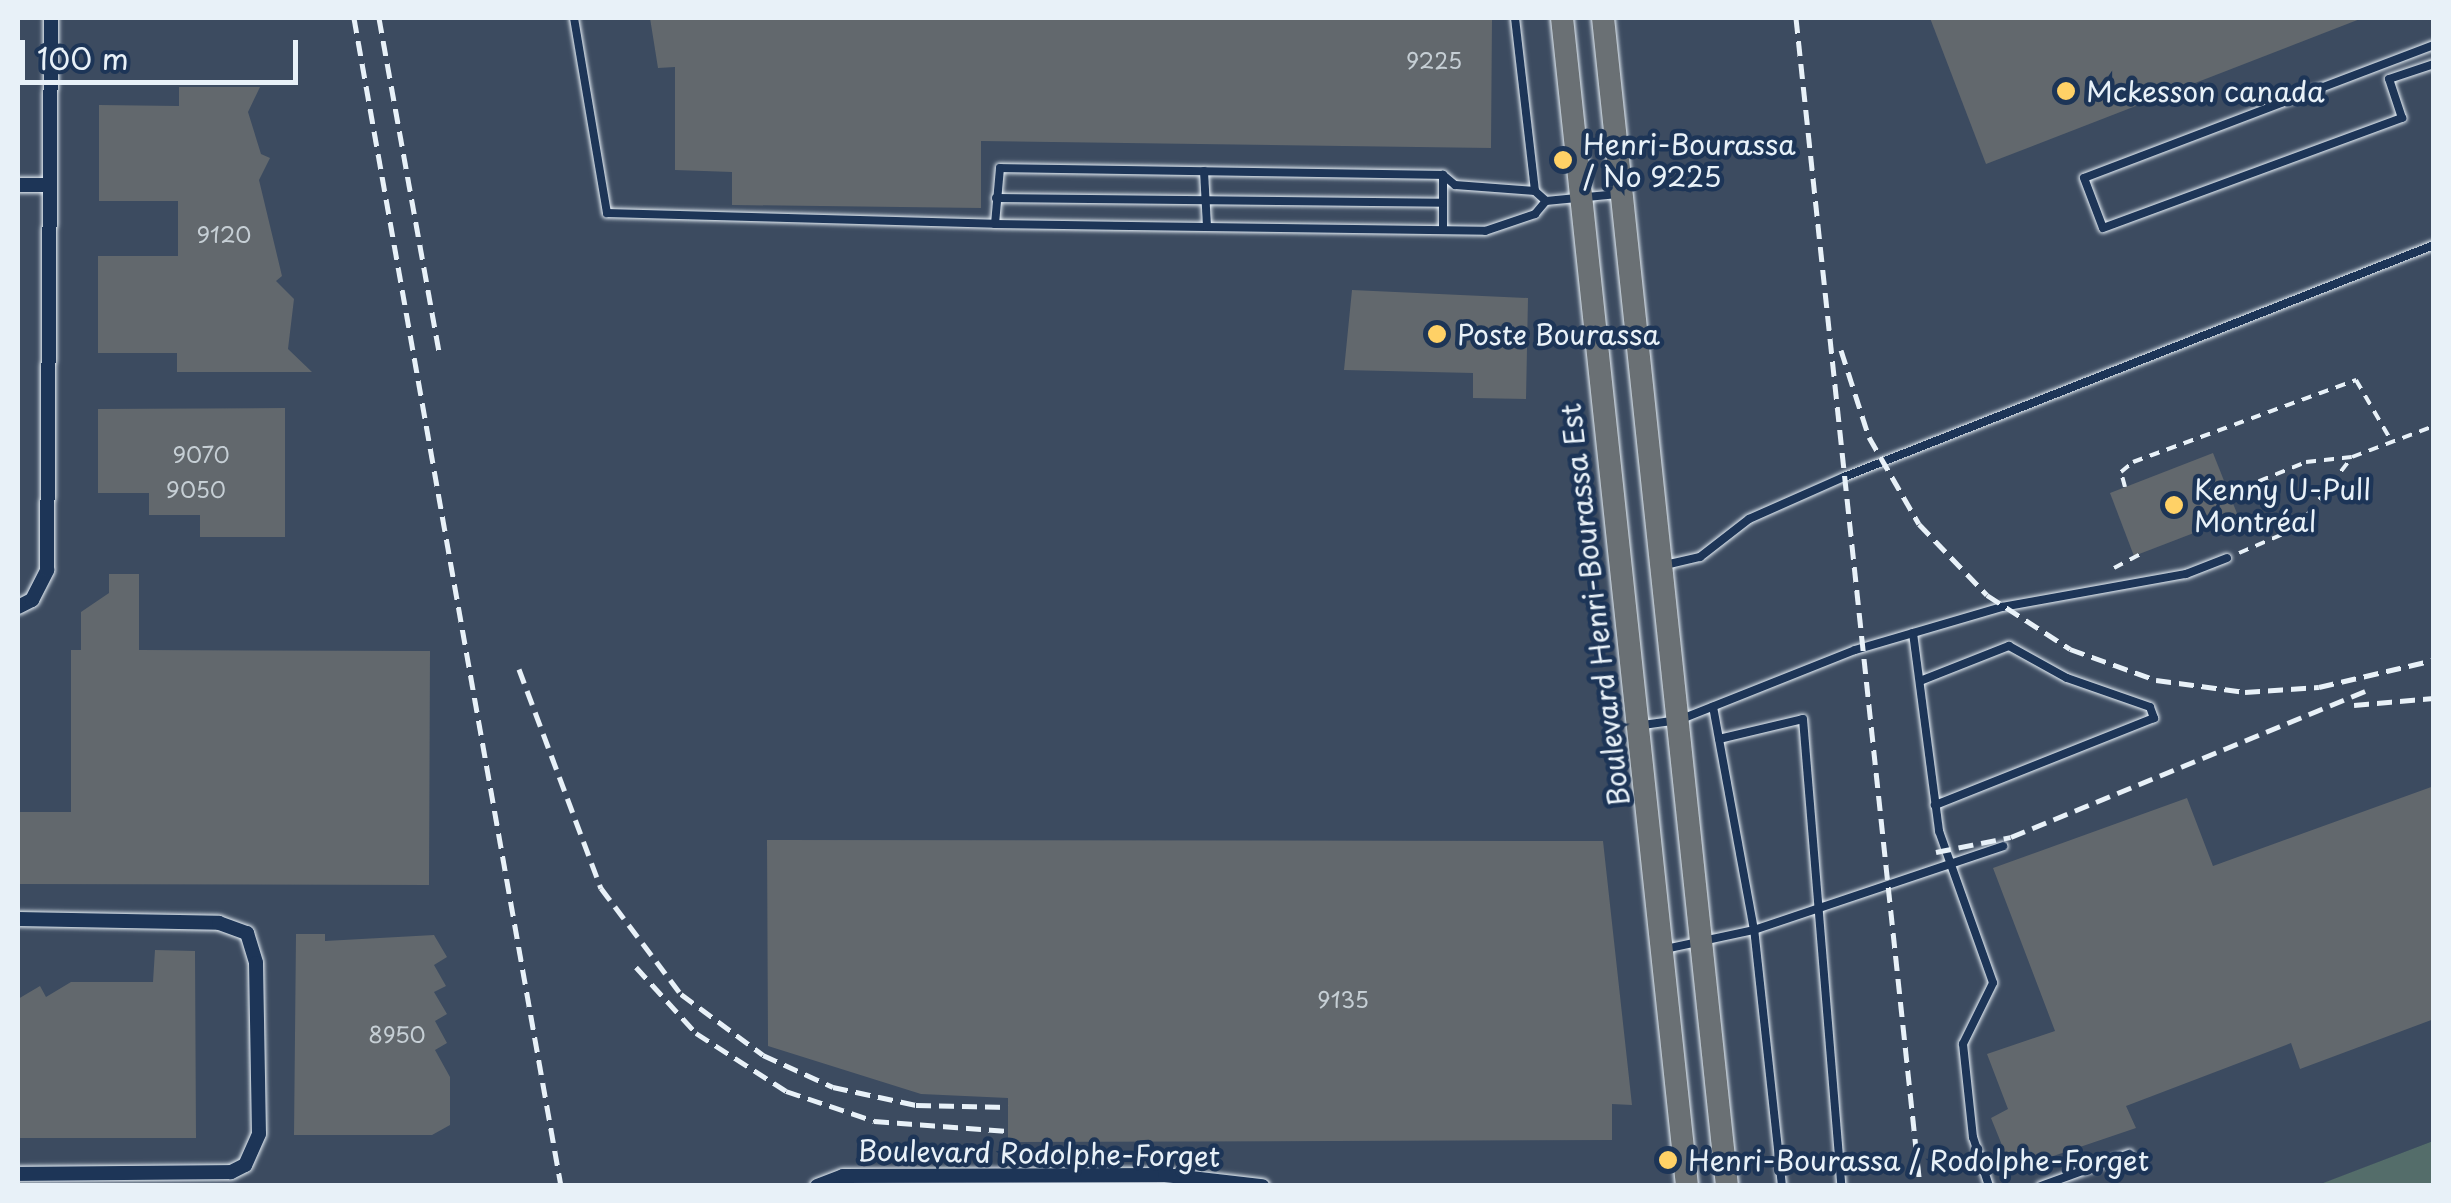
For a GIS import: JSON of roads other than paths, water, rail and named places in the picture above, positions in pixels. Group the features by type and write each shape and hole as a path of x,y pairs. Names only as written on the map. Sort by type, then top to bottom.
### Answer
{"main road":[{"name":"Boulevard Henri-Bourassa Est","path":"1562,18 1665,949 1687,1186"},
{"path":"1603,18 1727,1186"}],"street":[{"path":"18,607 32,600 48,570 50,18"},
{"path":"18,185 48,184"},
{"path":"18,920 219,923 248,933 256,963 259,1134 245,1165 231,1172 18,1174"},
{"name":"Boulevard Rodolphe-Forget","path":"823,1182 1165,1175 1262,1186"}],"lane":[{"path":"574,18 607,213 995,224 1486,231 1535,214 1546,201"},
{"path":"1515,18 1534,191"},
{"path":"2434,45 2084,178 2104,228 2402,118 2389,79 2434,64"},
{"path":"995,224 1000,168 1443,174 1455,185 1534,191 1546,201 1622,194"},
{"path":"1204,171 1207,226"},
{"path":"1443,174 1443,230"},
{"path":"996,198 1442,203"},
{"path":"1662,566 1700,557 1748,519 1844,477 2434,245"},
{"path":"1638,726 1680,720 1913,633 2020,602 2186,574 2227,558"},
{"path":"1913,633 1936,805 1950,862 1994,982 1964,1044 1972,1138 1989,1186"},
{"path":"1920,681 2009,646 2067,678 2150,707 2154,718 1936,805"},
{"path":"1713,707 1754,930 1782,1186"},
{"path":"1719,739 1802,719 1815,911 1841,1186"},
{"path":"1665,949 1754,930 2003,846"},
{"path":"2041,1186 2129,1154"}],"railway":[{"path":"354,18 561,1186"},
{"path":"379,18 440,357"},
{"path":"1796,18 1920,1186"},
{"path":"1841,350 1869,437 1919,524 1987,595 2070,649 2156,680 2245,692 2319,687 2434,660"},
{"path":"519,669 601,888 681,994 763,1055 833,1087 916,1105 1008,1107"},
{"path":"1936,852 2011,837 2373,688"},
{"path":"2354,705 2434,698"},
{"path":"636,967 696,1033 786,1091 874,1121 1008,1131"}],"place":[{"name":"Mckesson canada","path":"2066,91"},
{"name":"Henri-Bourassa / No 9225","path":"1563,160"},
{"name":"Poste Bourassa","path":"1437,334"},
{"name":"Kenny U-Pull Montréal","path":"2174,505"},
{"name":"Henri-Bourassa / Rodolphe-Forget","path":"1668,1160"}]}
